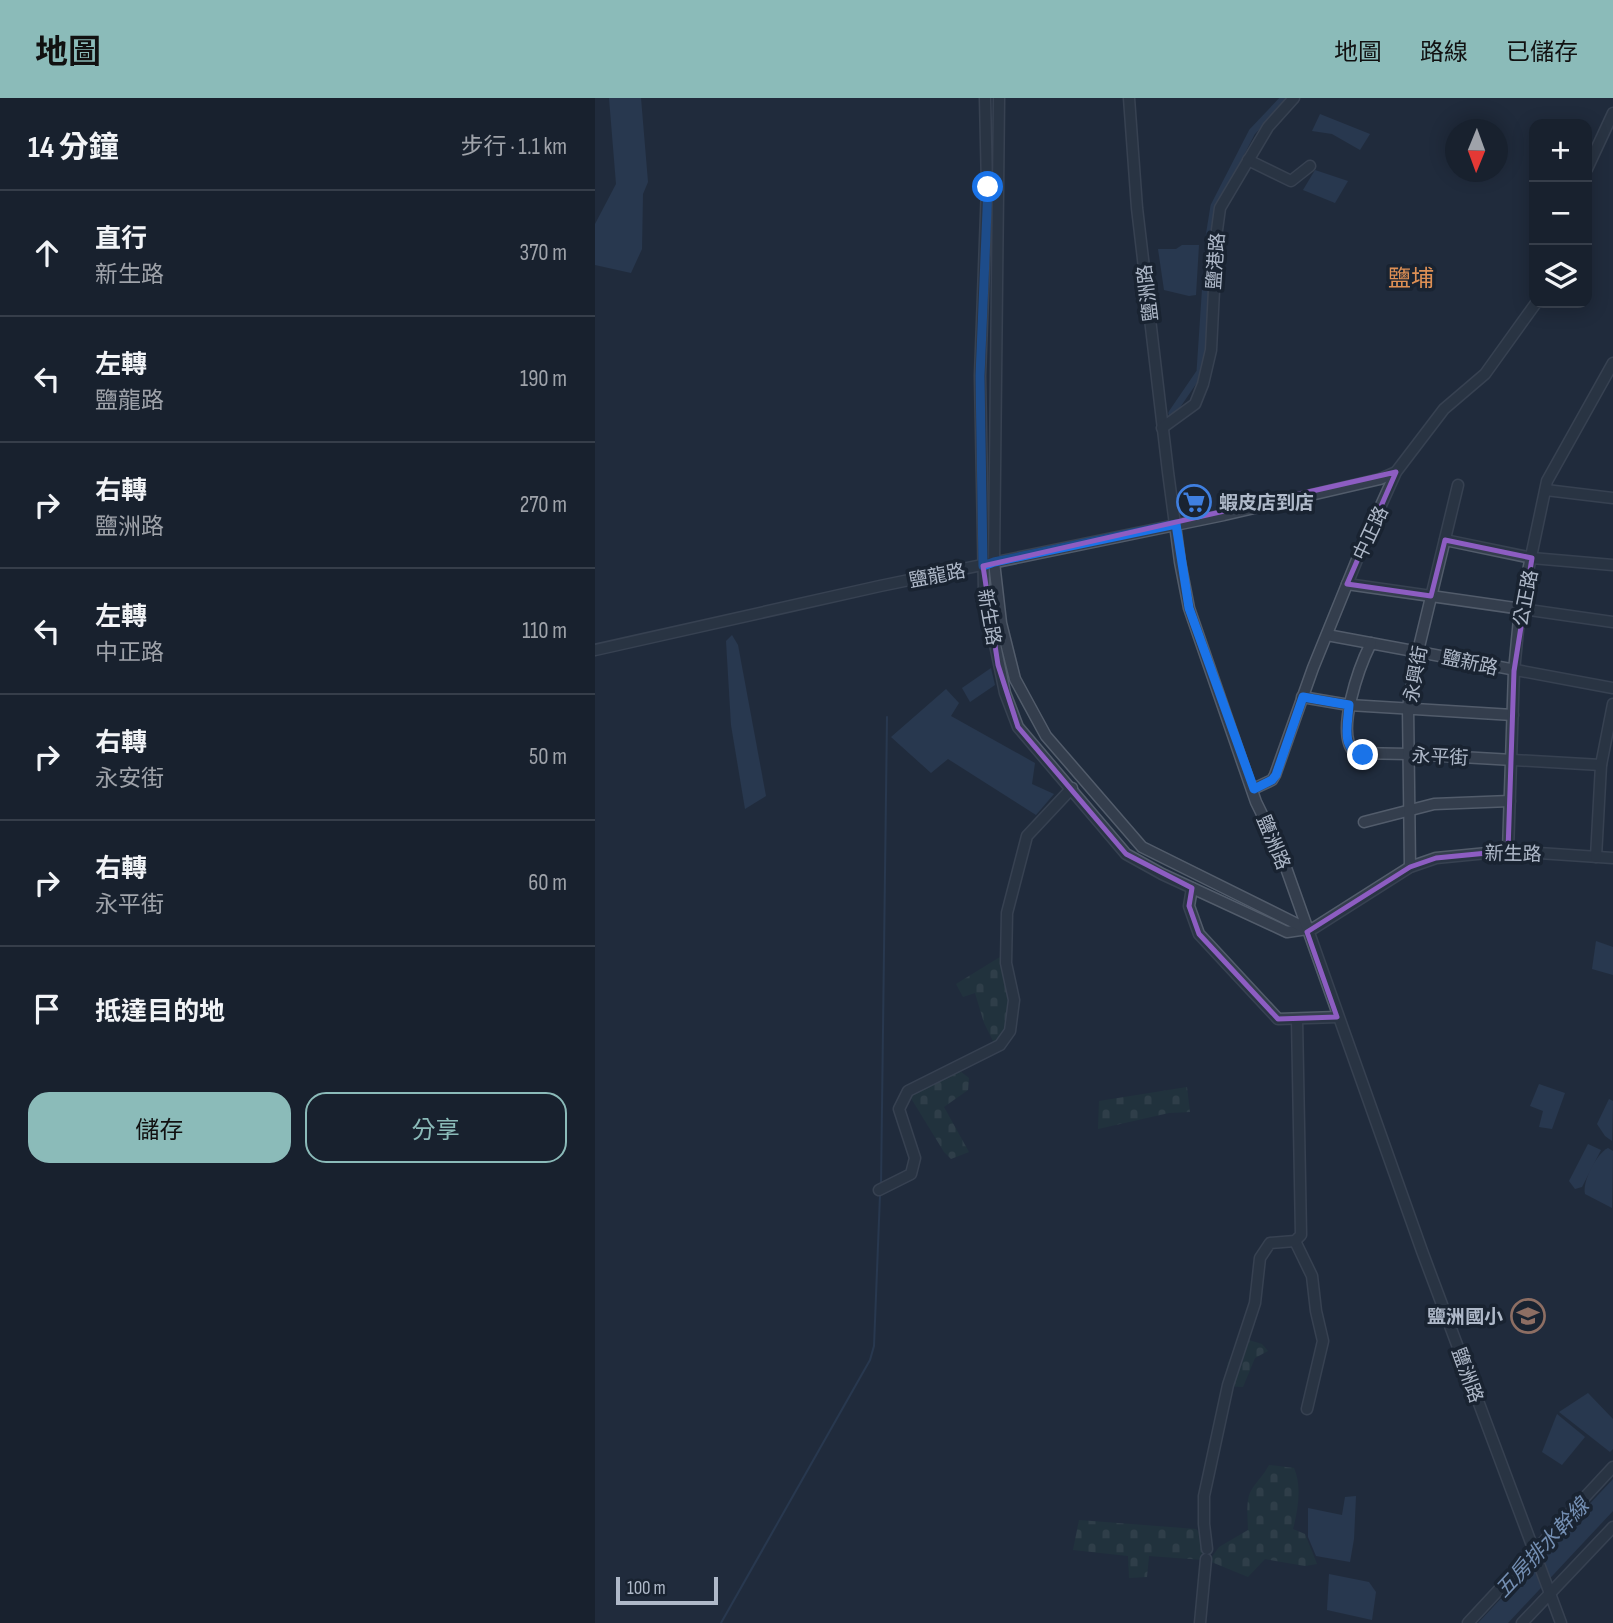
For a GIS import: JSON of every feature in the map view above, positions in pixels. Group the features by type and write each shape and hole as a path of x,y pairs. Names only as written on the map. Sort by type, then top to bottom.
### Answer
{"street":[{"name":"新生路","path":"985,98 988,187 980,376 983,566 988,615 1010,710 1018,727 1126,854 1287,932 1314,928 1409,867 1436,858 1508,851 1613,858"},
{"name":"新生路","path":"999,98 994,562 1001,623 1016,679 1046,736 1142,847 1306,928"},
{"name":"鹽洲路","path":"1129,98 1136,208 1162,428 1189,608 1254,789 1256,802 1280,851 1338,1017 1561,1623"},
{"name":"鹽港路","path":"1162,428 1195,404 1212,350 1213,293 1220,208 1268,127 1294,98"},
{"path":"1592,158 1613,113"},
{"path":"1248,160 1291,181 1310,166"},
{"name":"中正路","path":"1254,789 1276,775 1347,584 1397,472 1444,409 1485,374 1531,308"},
{"name":"公正路","path":"1508,851 1514,671 1520,609 1547,481 1613,363"},
{"name":"鹽龍路","path":"595,650 994,562 1224,515 1367,482 1397,472"},
{"name":"永興街","path":"1409,867 1408,707 1418,651 1458,485"},
{"path":"1546,489 1613,498"},
{"path":"1445,540 1532,558 1613,565"},
{"path":"1347,584 1613,622"},
{"name":"鹽新路","path":"1327,635 1613,688"},
{"name":"永平街","path":"1371,642 1349,705 1347,741 1349,748 1355,753 1601,765"},
{"path":"1303,697 1349,705 1513,715"},
{"path":"1595,857 1601,765 1613,704"},
{"path":"879,1190 911,1174 915,1158 899,1109 908,1091 1000,1045 1010,1031 1014,1000 1006,963 1007,913 1027,836 1072,788"},
{"path":"1364,822 1446,803 1510,801"},
{"path":"1192,888 1189,906 1199,934 1277,1019 1338,1017"},
{"path":"1200,1623 1206,1554 1204,1496 1228,1385 1255,1303 1260,1258 1270,1243 1295,1241 1301,1235 1297,1019"},
{"path":"1295,1241 1312,1276 1323,1340 1307,1409"},
{"path":"1468,1623 1613,1467"},
{"path":"1522,1623 1548,1588 1613,1527"}],"highlighted area":[{"path":"1396,472 1347,584 1431,596 1445,540 1532,558 1514,671 1508,851 1436,858 1410,867 1307,932 1337,1017 1278,1019 1199,934 1189,906 1192,888 1126,854 1018,727 998,665 983,566"}],"green space":[{"path":"1008,952 1011,1033 991,1052 993,1041 984,1023 975,993 963,997 956,984"},
{"path":"960,1071 969,1078 968,1090 944,1107 969,1152 951,1159 909,1095 929,1081"},
{"path":"1187,1087 1190,1112 1169,1113 1098,1129 1099,1101"},
{"path":"1242,1338 1262,1344 1268,1351 1255,1358 1243,1387 1223,1386 1228,1362"},
{"path":"1269,1465 1294,1468 1299,1490 1293,1529 1305,1534 1317,1564 1305,1566 1265,1559 1248,1577 1209,1561 1219,1547 1248,1530 1248,1498"},
{"path":"1079,1520 1196,1529 1204,1537 1204,1560 1149,1556 1147,1577 1129,1578 1128,1556 1073,1550"}],"water":[{"path":"609,98 641,98 648,182 643,194 642,249 631,273 595,265 595,224 616,184"},
{"path":"1320,114 1370,134 1360,150 1332,134 1312,131"},
{"path":"1315,170 1348,181 1335,203 1303,190"},
{"path":"1182,245 1199,245 1196,295 1164,290 1158,249 1176,249"},
{"path":"732,635 738,645 766,796 745,809 731,725 726,641"},
{"path":"991,668 995,685 970,702 962,688"},
{"path":"946,689 959,703 951,716 1035,763 1032,784 1054,794 1036,815 948,759 931,773 891,737"},
{"path":"1596,941 1613,947 1613,975 1592,969"},
{"path":"1539,1084 1565,1093 1552,1129 1539,1127 1543,1111 1530,1106"},
{"path":"1609,1099 1613,1101 1612,1141 1597,1124"},
{"path":"1588,1144 1601,1150 1582,1187 1575,1189 1569,1181"},
{"path":"1608,1148 1613,1151 1612,1208 1585,1194 1588,1176 1595,1162"},
{"path":"1588,1393 1613,1419 1613,1449 1610,1452 1559,1412"},
{"path":"1557,1414 1585,1437 1562,1465 1542,1452"},
{"path":"1613,1479 1613,1511 1508,1623 1478,1623"},
{"path":"1356,1496 1350,1562 1316,1556 1308,1537 1308,1508 1342,1515 1345,1497"},
{"path":"1329,1574 1369,1582 1376,1592 1372,1620 1327,1610"}],"waterway":[{"path":"1172,413 1200,372 1209,237 1214,206 1252,132 1284,98"},
{"path":"881,1186 887,717"},
{"path":"721,1623 870,1360 874,1346 880,1195"}],"place":[{"name":"蝦皮店到店","path":"1194,502"},
{"name":"鹽洲國小","path":"1528,1316"}],"district":[{"name":"鹽埔","path":"1411,278"}],"route":[{"path":"988,187 980,376 983,566 1176,524 1189,608 1254,789 1276,775 1303,697 1349,705 1347,741 1349,748 1363,755"}],"water label":[{"name":"五房排水幹線","path":"1542,1548"}]}
